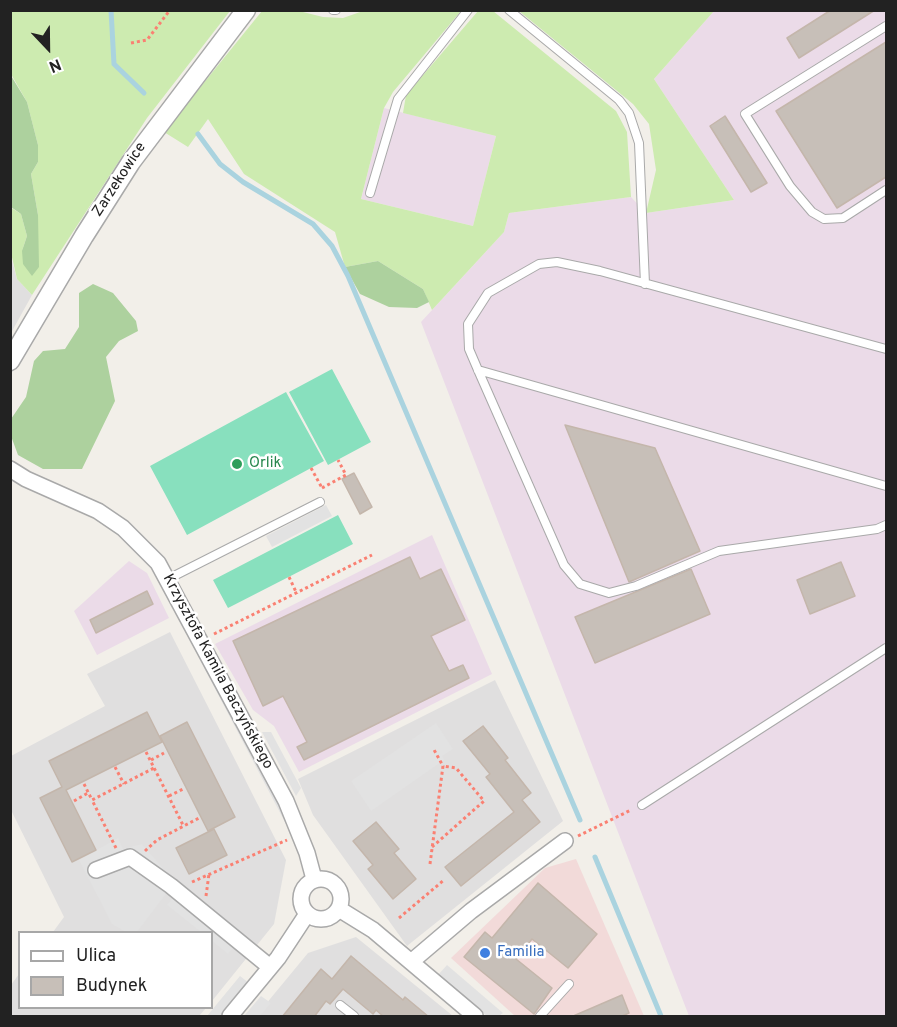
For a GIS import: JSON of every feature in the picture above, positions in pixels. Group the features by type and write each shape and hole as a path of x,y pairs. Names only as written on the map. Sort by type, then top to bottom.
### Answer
{"street":[{"name":"Zarzekowice","path":"10,361 131,162 246,10"},
{"name":"Krzysztofa Kamila Baczyńskiego","path":"10,469 26,479 98,511 123,528 143,546 168,579 286,801 307,853 314,879"},
{"path":"411,962 471,911 565,841"},
{"path":"96,870 130,861 270,966"},
{"path":"314,879 329,880 336,885 341,898 339,909 328,918 319,919 307,914 300,898 302,890 314,879"},
{"path":"339,909 373,930 475,1017"},
{"path":"230,1017 307,914"}],"lane":[{"path":"370,193 398,99 468,10"},
{"path":"509,10 619,100 629,113 639,143 645,284"},
{"path":"886,26 745,114 790,186 812,212 824,219 843,218 886,190"},
{"path":"886,349 557,262 539,264 488,292 468,324 469,349 478,370 564,565 580,584 609,593 636,586 719,550 877,529 886,525"},
{"path":"478,370 886,486"},
{"path":"168,579 320,502"},
{"path":"642,805 886,648"},
{"path":"540,1017 569,984"},
{"path":"340,1005 354,1017"}],"path":[{"path":"131,43 147,40 170,10"},
{"path":"320,502 315,491 346,474 338,460"},
{"path":"312,468 322,488"},
{"path":"207,637 372,555"},
{"path":"289,577 297,594"},
{"path":"430,864 443,766 433,748"},
{"path":"147,752 183,825"},
{"path":"151,760 164,753"},
{"path":"432,847 484,801 456,768 443,766"},
{"path":"115,767 124,784"},
{"path":"92,800 154,768"},
{"path":"84,784 130,861 157,840 199,818"},
{"path":"168,796 183,789"},
{"path":"74,801 88,793"},
{"path":"565,841 642,805"},
{"path":"185,886 291,839"},
{"path":"205,902 209,874"},
{"path":"399,918 444,879"}],"shaded area":[{"path":"714,11 886,11 886,1016 689,1016 421,322 504,232 509,213 631,197 646,213 734,200 654,79"},
{"path":"384,108 496,136 473,226 361,199"},
{"path":"10,253 17,279 32,295 11,333"},
{"path":"326,505 332,516 272,547 266,536"},
{"path":"432,535 492,674 299,772 274,726 253,710 215,644"},
{"path":"129,561 147,573 169,618 97,655 74,611"},
{"path":"170,632 286,860 274,924 213,1000 213,931 54,931 64,917 11,810 11,756 105,706 87,674"},
{"path":"204,656 292,824 287,826 200,660"},
{"path":"495,680 563,821 407,946 313,815 298,779"},
{"path":"436,723 453,749 442,756 444,760 371,811 351,781"},
{"path":"262,732 271,732 301,788 296,796"},
{"path":"118,838 123,849 142,844 175,882 138,931 124,931 112,924 79,860"},
{"path":"576,859 644,1016 515,1016 451,958 545,868"},
{"path":"174,896 236,945 228,954 213,942 213,931 200,931 167,905"},
{"path":"356,937 453,1016 256,1016 308,953"},
{"path":"447,965 503,1013 499,1016 487,1016 438,975"},
{"path":"18,975 18,1009 205,1009 199,1016 11,1016 11,985"},
{"path":"240,976 249,983 222,1016 207,1016"},
{"path":"261,996 271,1003 260,1016 244,1016"}],"green space":[{"path":"11,11 230,11 147,118 32,295 17,279 11,253 10,207 21,214 27,236 22,251 38,215 31,174 38,162 38,145 27,102 11,74"},
{"path":"262,11 299,11 323,17 343,18 363,11 461,11 393,92 384,108 361,199 473,226 496,136 403,113 406,95 478,11 493,11 616,111 627,132 631,197 509,213 504,232 432,310 423,289 378,261 345,267 335,232 244,174 208,119 188,147 164,132"},
{"path":"519,11 714,11 654,79 734,200 646,213 656,170 649,124 633,104"},
{"path":"10,74 27,102 38,145 38,162 31,174 38,215 39,267 32,276 23,264 22,251 27,236 21,214 11,207"},
{"path":"378,261 423,289 429,302 417,308 389,307 360,294 345,267"},
{"path":"93,284 113,293 136,321 138,331 119,341 106,357 115,401 82,469 43,469 18,455 11,436 11,419 26,397 34,361 43,351 65,349 79,327 79,293"},
{"path":"332,369 371,442 328,465 289,392"},
{"name":"Orlik","path":"286,392 324,461 187,535 150,466"},
{"path":"338,515 353,544 228,608 213,580"}],"building":[{"path":"831,10 875,10 799,58 787,38"},
{"path":"886,42 886,177 837,208 776,111"},
{"path":"725,116 767,183 751,192 710,126"},
{"path":"565,425 655,448 700,551 629,582"},
{"path":"354,473 372,507 360,514 342,479"},
{"path":"410,557 420,579 441,569 465,620 431,636 449,671 463,665 469,678 304,760 297,747 307,742 283,696 263,706 233,641"},
{"path":"841,562 855,596 810,614 797,580"},
{"path":"691,569 710,614 595,663 575,617"},
{"path":"147,591 153,604 96,633 90,620"},
{"path":"147,712 162,742 66,790 96,850 72,862 40,798 62,787 49,761"},
{"path":"187,722 235,817 208,831 160,736"},
{"path":"483,726 508,758 505,760 531,793 522,800 540,822 461,886 445,867 514,812 486,777 490,774 463,741"},
{"path":"376,822 399,849 394,853 416,879 393,899 368,869 373,865 353,841"},
{"path":"214,829 227,855 189,874 176,848"},
{"path":"538,883 597,934 568,968 532,939 516,959 552,988 534,1014 464,957 485,932 492,938"},
{"path":"351,956 403,1000 405,997 429,1017 384,1017 376,1010 373,1014 343,989 330,1004 326,1001 314,1017 282,1017 321,969 332,979"},
{"path":"622,995 629,1013 620,1017 571,1017"}],"waterway":[{"path":"111,10 114,64 144,93"},
{"path":"198,134 220,164 243,182 313,224 332,246 348,276 580,820"},
{"path":"595,857 661,1016"}],"place":[{"name":"Orlik","path":"237,464"},
{"name":"Familia","path":"485,953"}]}
